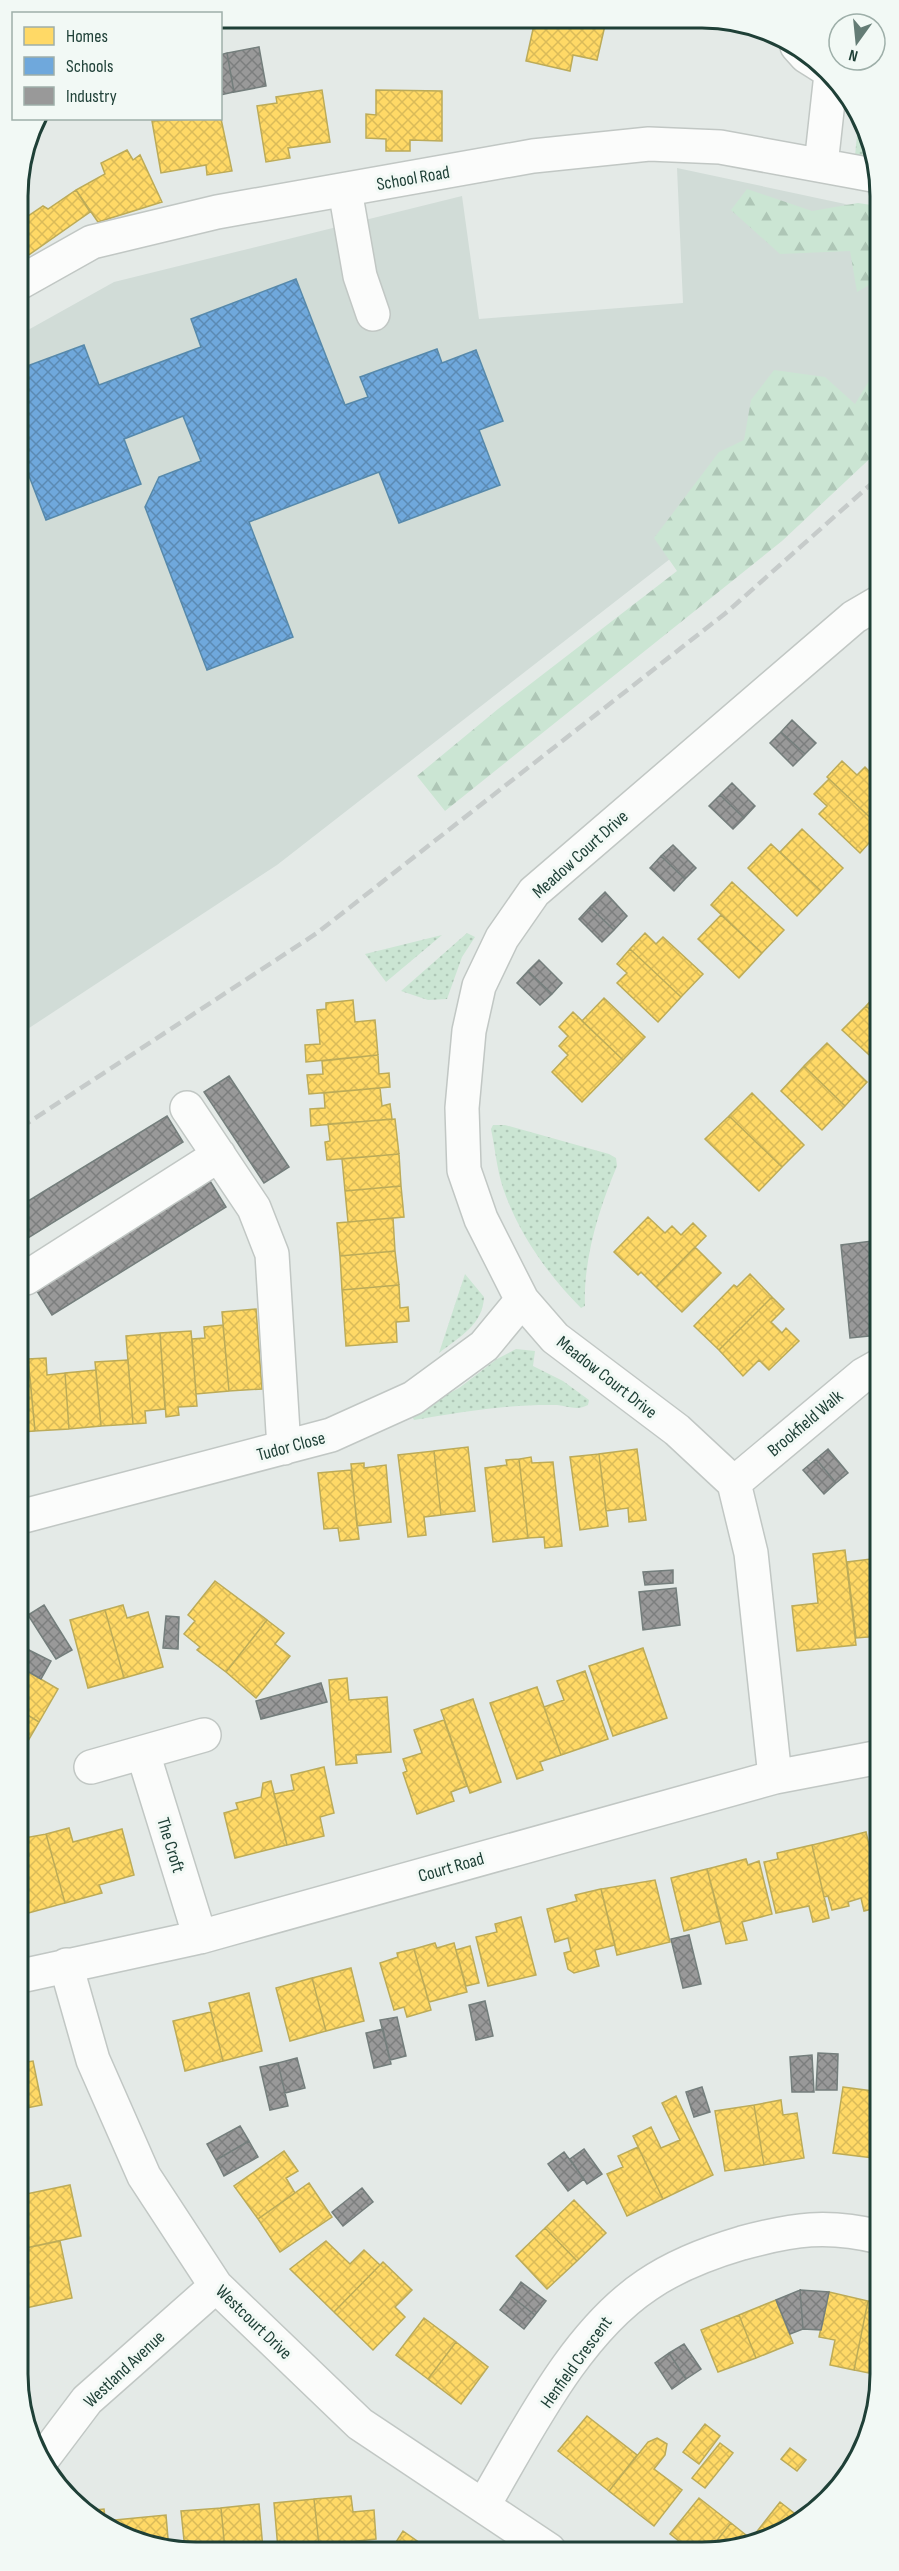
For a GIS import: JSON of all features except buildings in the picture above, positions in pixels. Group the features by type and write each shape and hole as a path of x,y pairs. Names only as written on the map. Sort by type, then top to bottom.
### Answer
{"street":[{"path":"821,165 830,87"},
{"name":"School Road","path":"29,277 92,242 217,212 533,156 649,144 720,147 868,174"},
{"path":"345,190 360,276 373,314"},
{"name":"Meadow Court Drive","path":"734,1483 676,1430 555,1338 522,1300 481,1219 464,1170 462,1108 469,1031 479,986 502,938 534,892 854,617 870,608"},
{"path":"187,1108 254,1208 272,1254 284,1448"},
{"path":"29,1276 219,1155"},
{"name":"Tudor Close","path":"28,1515 331,1436 412,1398 484,1346 522,1300"},
{"name":"Brookfield Walk","path":"734,1483 870,1371"},
{"path":"734,1483 751,1553 775,1777"},
{"path":"91,1767 204,1735"},
{"name":"The Croft","path":"143,1753 200,1937"},
{"name":"Court Road","path":"28,1974 200,1937 775,1777 870,1759"},
{"name":"Westcourt Drive","path":"66,1965 93,2060 144,2176 216,2286 360,2424 537,2542"},
{"name":"Henfield Crescent","path":"483,2506 573,2361 613,2312 646,2285 692,2260 779,2233 808,2228 833,2229 870,2235"},
{"name":"Westland Avenue","path":"48,2452 87,2400 216,2286"}],"shaded area":[{"path":"677,168 870,209 870,403 277,865 29,1028 29,329 114,282 462,196 479,319 683,303"}],"green space":[{"path":"857,131 866,158 855,156"},
{"path":"747,189 812,211 858,203 870,205 870,285 857,292 850,251 780,254 731,210"},
{"path":"774,370 825,377 855,404 870,379 870,458 782,541 445,811 417,776 498,709 677,571 654,538 719,452 744,440 751,400"},
{"path":"467,933 475,937 462,957 447,999 428,1000 401,991"},
{"path":"442,935 386,982 365,954"},
{"path":"493,1125 505,1125 609,1154 616,1158 617,1166 604,1199 594,1235 587,1271 585,1306 581,1308 557,1282 535,1252 509,1205 498,1166 491,1129"},
{"path":"465,1274 484,1297 483,1307 469,1330 439,1353"},
{"path":"516,1349 535,1351 533,1366 563,1381 589,1400 588,1405 576,1408 557,1405 503,1407 414,1420 411,1414 459,1388 497,1359"}],"railway":[{"path":"29,1122 317,933 727,612 870,485"}]}
